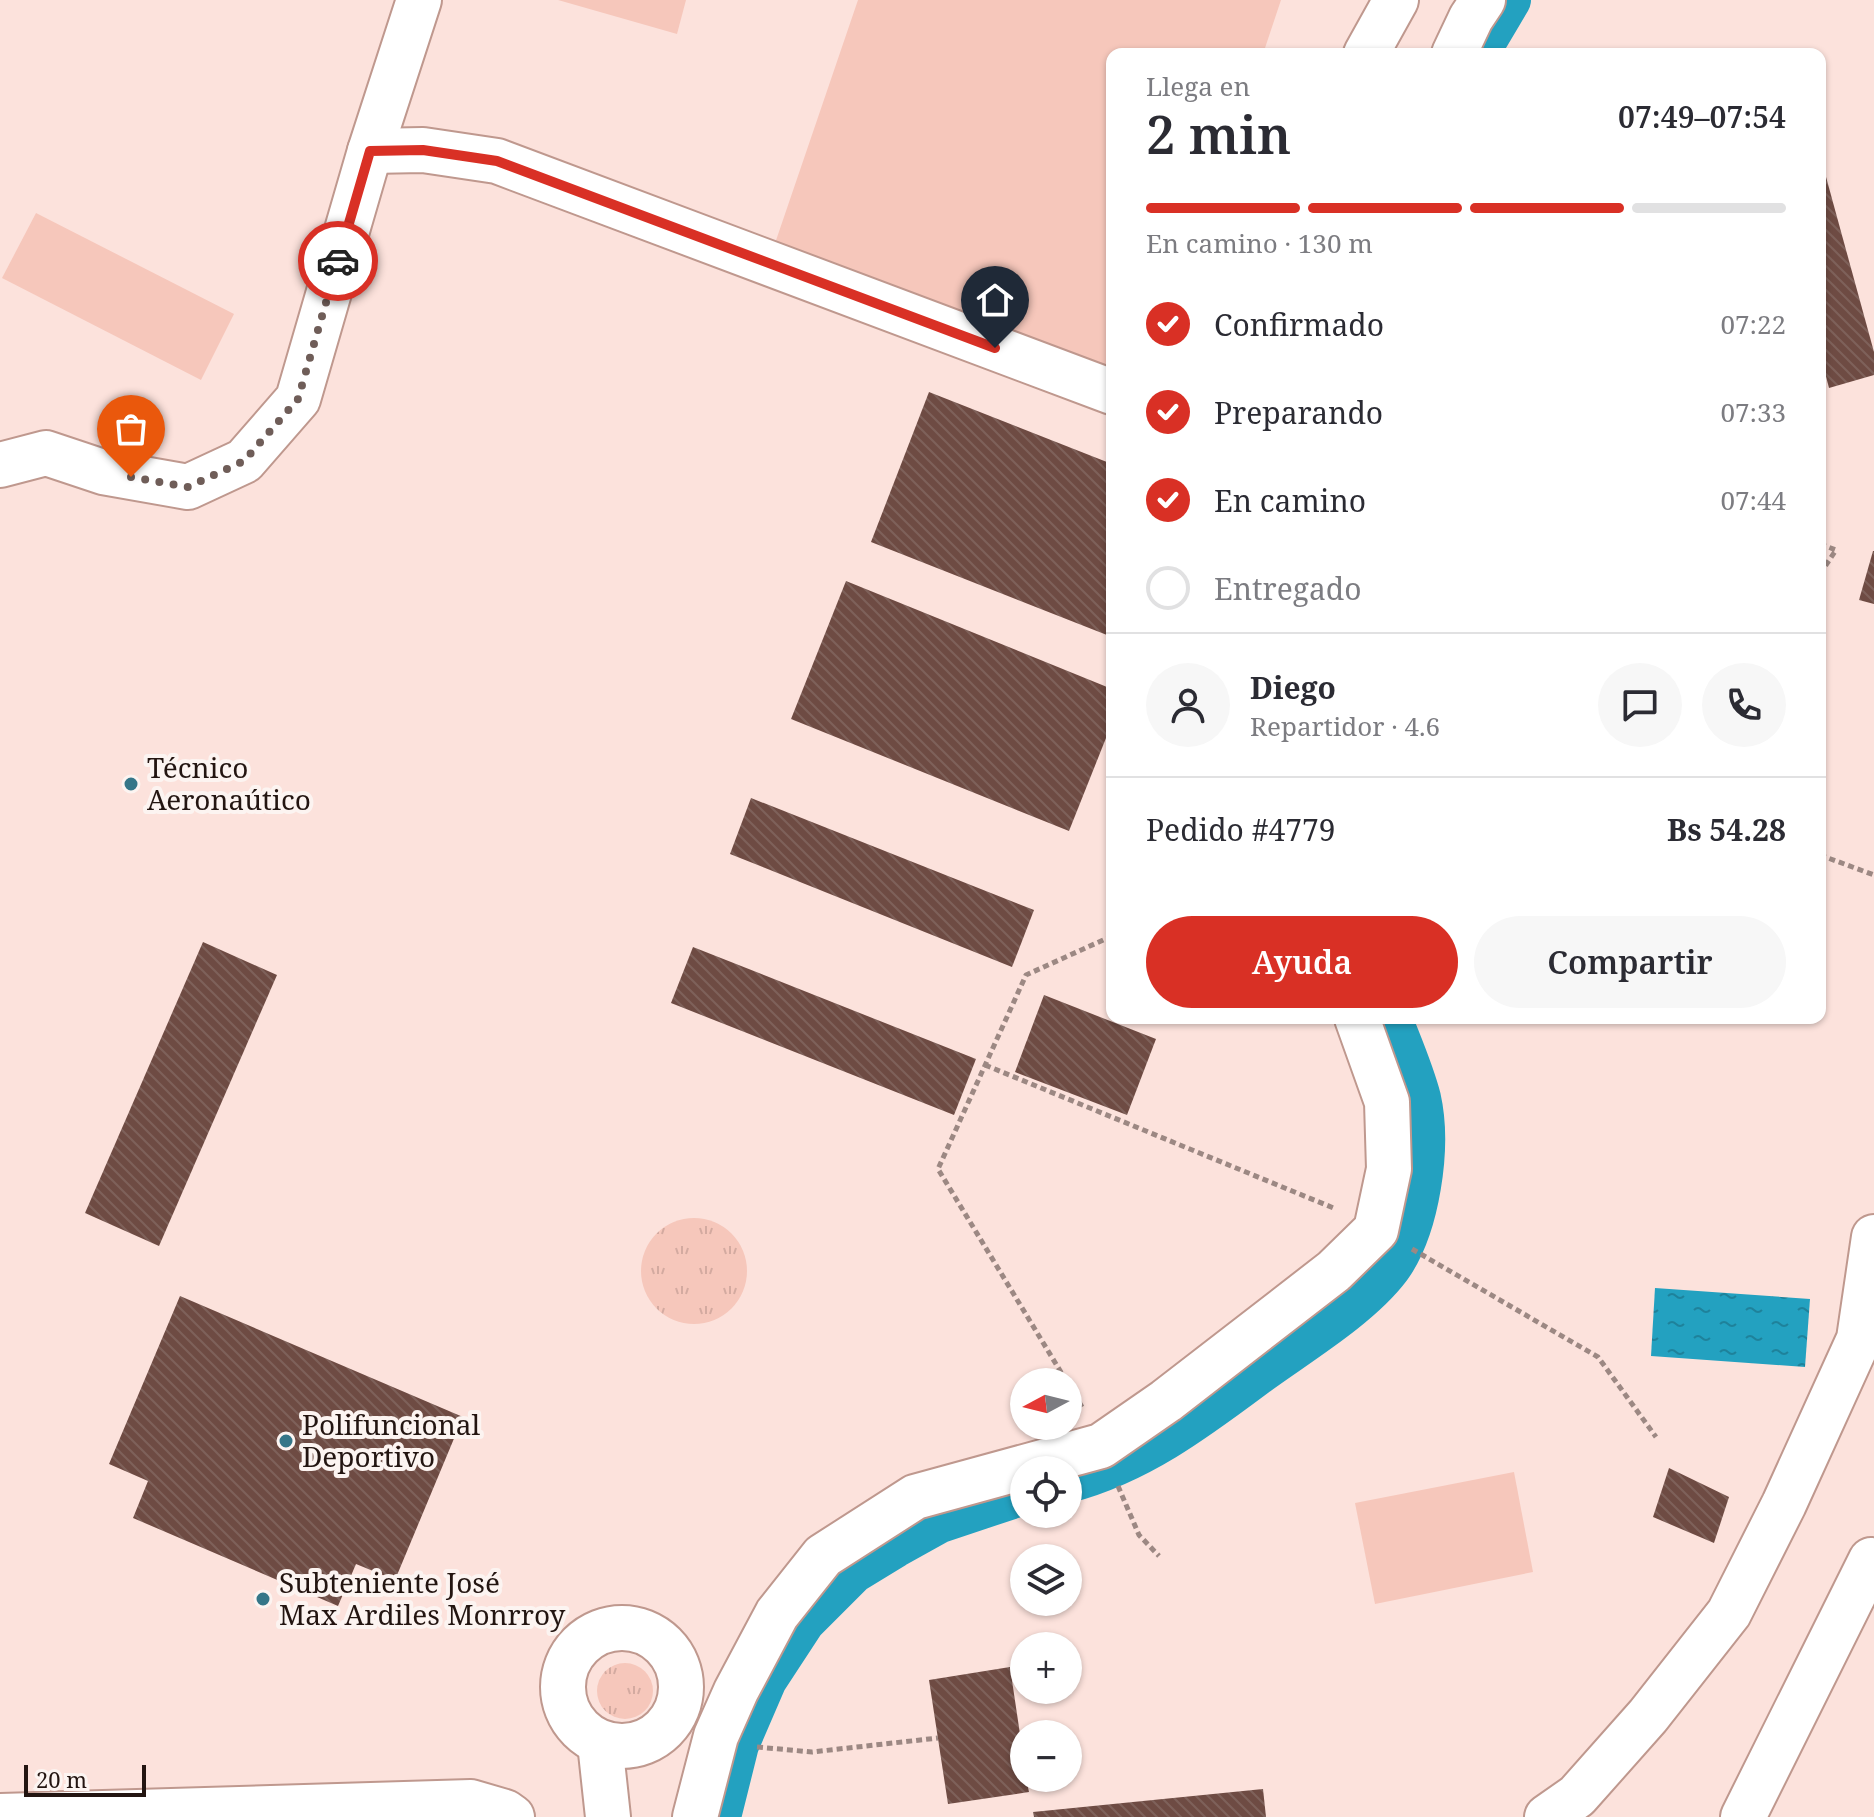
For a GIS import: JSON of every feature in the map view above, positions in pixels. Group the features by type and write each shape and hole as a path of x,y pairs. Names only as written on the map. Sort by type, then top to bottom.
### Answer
{"main road":[{"path":"0,465 46,453 103,472 188,487 244,461 298,399 370,151 419,0"},
{"path":"1369,48 1396,0"},
{"path":"1457,48 1483,0"},
{"path":"370,151 423,150 497,161 1106,390"},
{"path":"695,1817 716,1736 736,1691 777,1614 823,1556 915,1497 1101,1446 1166,1401 1322,1280 1376,1230 1389,1169 1387,1102 1359,1024"},
{"path":"1547,1817 1587,1785 1648,1716 1729,1613 1784,1504 1859,1339 1874,1237"},
{"path":"1743,1817 1871,1560"},
{"path":"600,1743 608,1817"},
{"path":"0,1816 471,1802 512,1817"}],"path":[{"path":"1826,546 1836,550 1826,565"},
{"path":"1826,857 1874,875"},
{"path":"1101,1446 1078,1399 938,1169 1026,975 1106,939"},
{"path":"985,1065 1337,1210 1376,1230"},
{"path":"1427,1257 1598,1357 1656,1437"},
{"path":"1118,1487 1139,1535 1159,1556"},
{"path":"749,1746 812,1752 938,1738"}],"green space":[{"path":"558,0 686,0 677,34"},
{"path":"858,0 1281,0 1265,48 1106,48 1106,374 770,258"},
{"path":"36,213 234,314 201,380 2,278"},
{"path":"694,1218 714,1222 732,1233 743,1251 747,1271 743,1291 732,1309 714,1320 694,1324 674,1320 656,1309 645,1291 641,1271 645,1251 656,1233 674,1222"},
{"path":"1514,1472 1533,1572 1375,1604 1355,1503"},
{"path":"625,1663 645,1671 653,1691 645,1711 625,1719 605,1711 597,1691 605,1671"}],"water":[{"path":"1655,1288 1810,1299 1805,1367 1651,1356"}],"building":[{"path":"1826,177 1874,352 1874,375 1829,388 1826,376"},
{"path":"929,392 1106,462 1106,635 871,542"},
{"path":"1874,551 1874,604 1859,600"},
{"path":"846,581 1106,687 1106,738 1069,831 791,719"},
{"path":"751,798 1034,910 1012,967 730,854"},
{"path":"203,942 277,975 159,1246 85,1213"},
{"path":"693,947 976,1059 954,1115 671,1003"},
{"path":"1044,995 1106,1019 1106,1024 1118,1024 1156,1039 1127,1115 1015,1072"},
{"name":"Polifuncional Deportivo","path":"180,1296 463,1417 395,1580 356,1564 338,1606 133,1518 148,1481 109,1464"},
{"path":"1669,1468 1729,1497 1714,1543 1653,1517"},
{"path":"1010,1667 1010,1704 1016,1704 1018,1720 1010,1720 1010,1792 1029,1792 948,1804 929,1680"},
{"path":"1263,1789 1266,1817 1034,1817 1033,1812"}],"waterway":[{"path":"1482,48 1510,0"},
{"path":"1082,1478 1144,1451 1190,1423 1346,1312 1390,1268 1400,1251 1415,1210 1424,1140 1420,1098 1393,1024"},
{"path":"720,1817 738,1745 766,1680 804,1622 854,1572 895,1547 940,1522 1010,1499"}],"way so far":[{"path":"131,477 188,487 244,461 298,399 338,261"}],"place":[{"name":"Técnico Aeronaútico","path":"131,784"},
{"name":"Polifuncional Deportivo","path":"286,1441"},
{"name":"Subteniente José Max Ardiles Monrroy","path":"263,1599"}],"route":[{"path":"338,261 370,151 423,150 497,161 995,348"}]}
